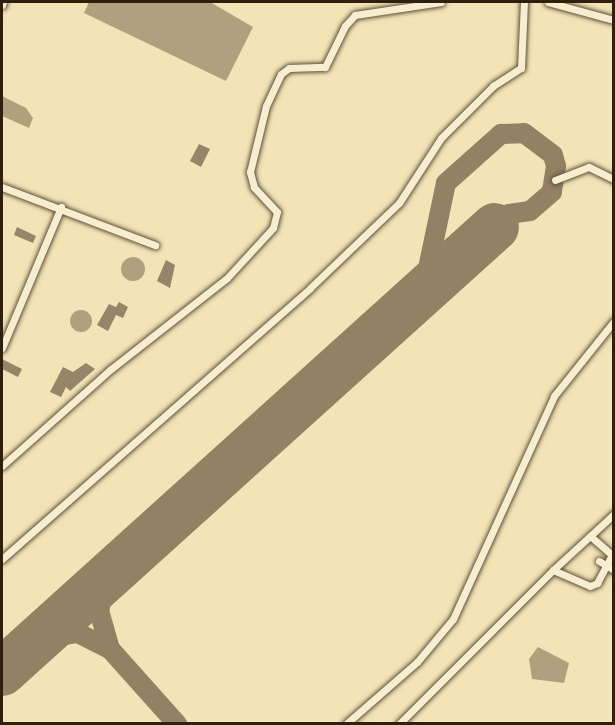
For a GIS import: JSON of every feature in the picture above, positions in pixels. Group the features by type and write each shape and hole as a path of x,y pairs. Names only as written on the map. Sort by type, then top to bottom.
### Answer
{"street":[{"path":"2,466 111,369 227,278 273,228 277,212 254,187 250,172 266,106 281,74 289,68 325,67 345,26 355,15 441,2"},
{"path":"2,559 310,288 399,203 441,138 493,86 520,68 524,2"},
{"path":"549,2 614,20"},
{"path":"555,180 589,167 614,178"},
{"path":"2,187 61,207 155,245"},
{"path":"2,348 61,207"},
{"path":"346,723 417,662 453,619 554,396 614,321"},
{"path":"399,723 553,570 614,514"},
{"path":"553,570 590,586 597,583 610,568 613,554 590,536"},
{"path":"598,561 610,568"}],"shaded area":[{"path":"89,2 210,2 253,27 226,81 84,13"},
{"path":"2,96 26,108 33,118 29,128 2,116"},
{"path":"133,257 142,260 145,269 142,278 133,281 124,278 121,269 124,260"},
{"path":"81,310 89,313 92,321 89,329 81,332 73,329 70,321 73,313"},
{"path":"538,647 569,663 564,683 532,679 529,659"}],"building":[{"path":"199,144 210,149 201,167 190,161"},
{"path":"17,227 36,236 33,243 14,235"},
{"path":"166,260 175,265 170,288 157,281"},
{"path":"119,302 128,307 123,318 116,315 108,331 97,325 109,304 116,307"},
{"path":"2,359 22,369 18,377 2,369"},
{"path":"86,363 95,369 70,391 66,387 61,397 50,392 63,367 73,372"}],"taxiway":[{"path":"423,292 446,183 501,134 524,133 553,155 556,166 552,192 530,211 509,214 495,227"},
{"path":"39,639 78,633 110,649 99,611 104,589 118,567"},
{"path":"110,649 177,724"}],"runway":[{"path":"2,672 495,227"}]}
